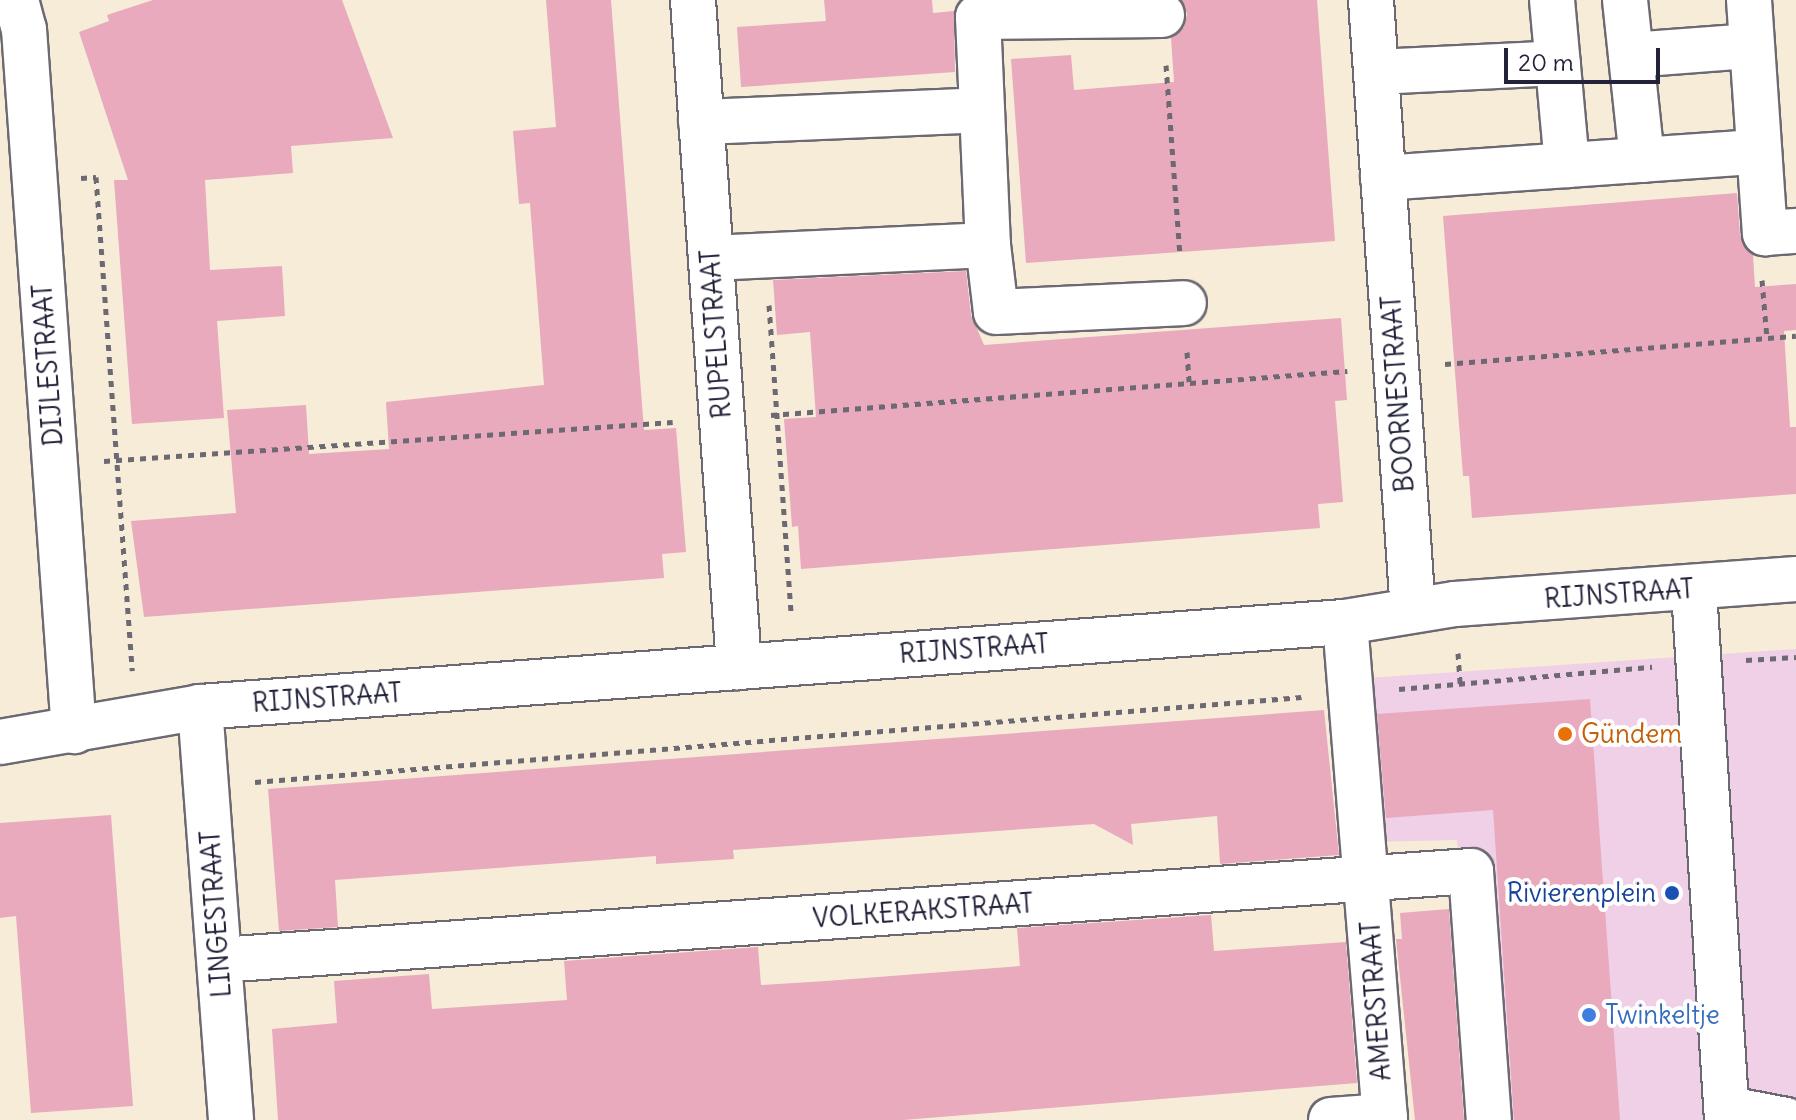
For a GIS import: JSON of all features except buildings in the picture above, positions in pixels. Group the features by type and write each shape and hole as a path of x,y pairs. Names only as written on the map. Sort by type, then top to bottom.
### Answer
{"street":[{"name":"DIJLESTRAAT","path":"16,0 24,29 73,720"},
{"name":"RUPELSTRAAT","path":"693,0 739,667"},
{"name":"BOORNESTRAAT","path":"1371,0 1413,611"},
{"path":"1552,0 1567,165"},
{"path":"1625,0 1642,160"},
{"path":"1749,0 1765,233 1796,231"},
{"path":"1162,15 978,17 988,245 996,312 1184,303"},
{"path":"1631,55 1752,46"},
{"path":"1376,72 1558,63"},
{"path":"701,122 982,110"},
{"path":"1383,178 1759,152"},
{"path":"711,258 988,245"},
{"name":"RIJNSTRAAT","path":"0,742 73,720 143,712 1345,622 1413,611 1694,590 1796,579"},
{"path":"1694,590 1702,663 1728,1114 1786,1120"},
{"path":"1345,622 1367,881"},
{"name":"LINGESTRAAT","path":"200,707 231,1120"},
{"name":"RIJNSTRAAT","path":"0,712 73,720"},
{"name":"VOLKERAKSTRAAT","path":"220,960 1367,881 1471,871 1489,1120"},
{"name":"AMERSTRAAT","path":"1367,881 1385,1118"},
{"path":"1331,1120 1385,1118"}],"path":[{"path":"1162,15 1189,382"},
{"path":"36,182 96,177 116,460 143,712"},
{"path":"765,255 794,663"},
{"path":"55,465 722,419 1796,336"},
{"path":"206,786 1796,657"}],"shaded area":[{"name":"Rivierenplein","path":"1796,649 1796,1120 1479,1120 1457,840 1369,842 1353,679"}],"place":[{"name":"Gündem","path":"1565,734"},
{"name":"Rivierenplein","path":"1672,893"},
{"name":"Twinkeltje","path":"1589,1015"}]}
